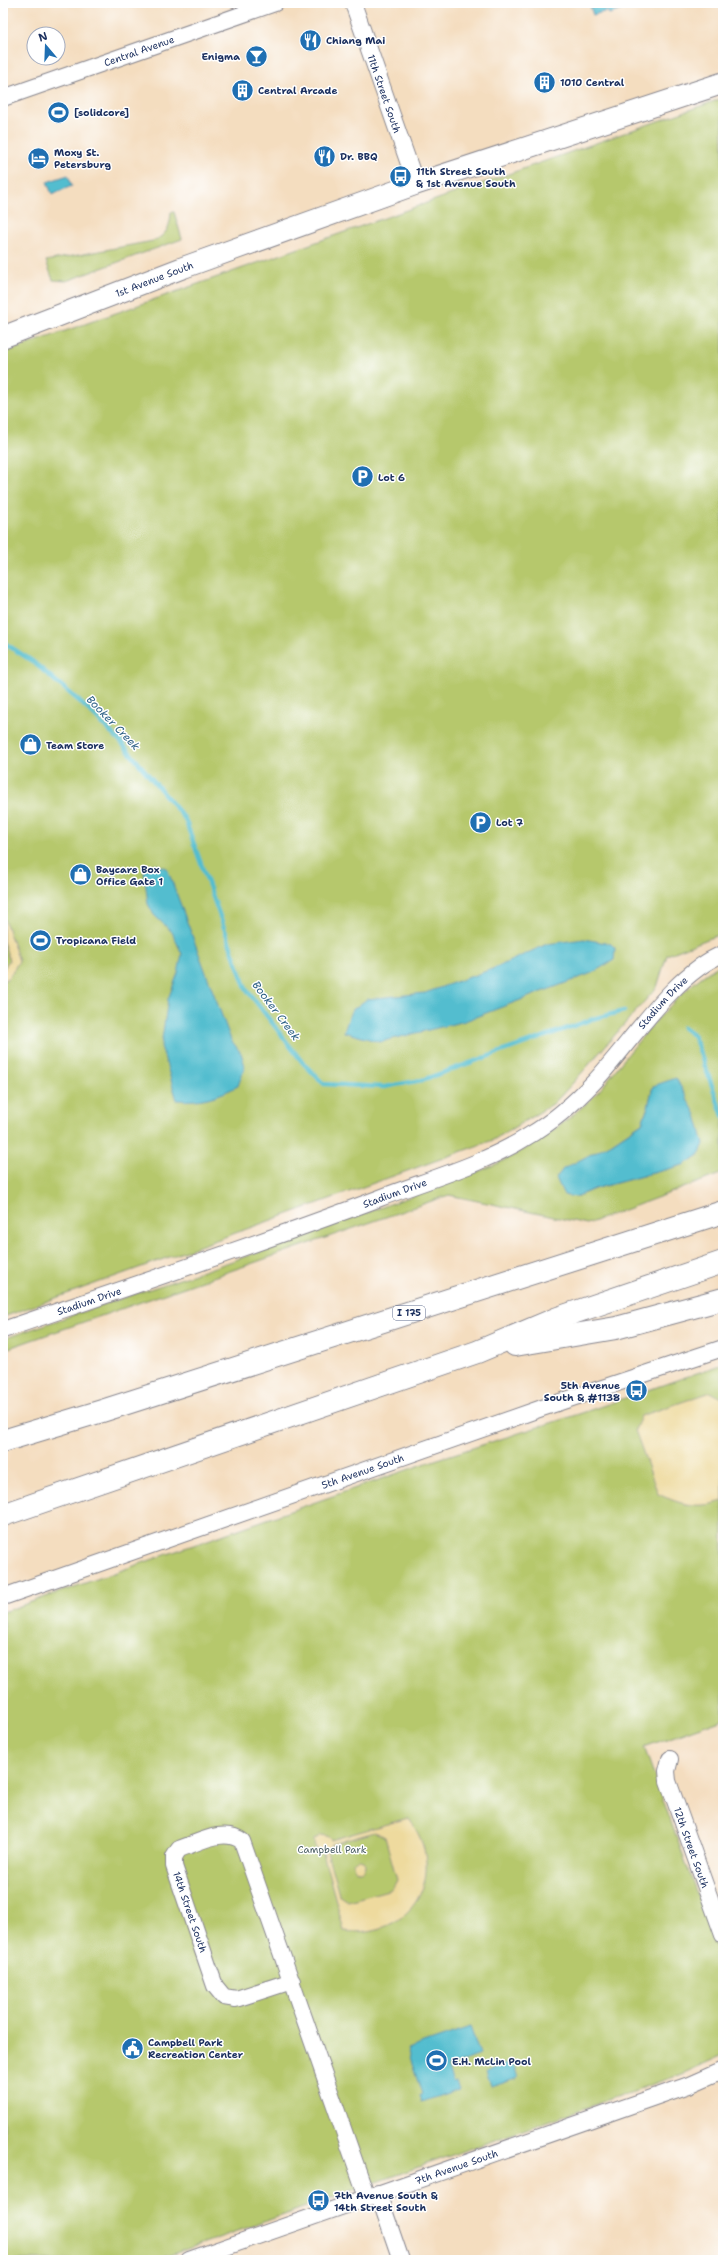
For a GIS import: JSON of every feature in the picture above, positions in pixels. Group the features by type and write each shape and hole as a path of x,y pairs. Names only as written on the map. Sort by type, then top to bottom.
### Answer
{"highway":[{"name":"I 175","path":"102,1411 721,1213"},
{"path":"3,1515 477,1352 558,1318 723,1262"},
{"path":"477,1352 616,1328 723,1299"},
{"path":"3,1441 102,1411"},
{"path":"3,1447 102,1411"}],"main road":[{"name":"1st Avenue South","path":"3,337 182,268 416,184 723,83"}],"street":[{"name":"Central Avenue","path":"3,98 275,3"},
{"name":"11th Street South","path":"353,3 416,184"},
{"name":"Stadium Drive","path":"3,1330 336,1215 486,1158 530,1136 561,1113 594,1081 662,1002 708,960 723,954"},
{"name":"5th Avenue South","path":"3,1597 527,1414 723,1348"},
{"name":"12th Street South","path":"670,1759 667,1771 668,1781 723,1935"},
{"name":"14th Street South","path":"292,1981 236,1999 224,1996 215,1986 174,1866 174,1857 179,1849 225,1834 235,1835 242,1841 292,1981 372,2195 401,2260"},
{"name":"7th Avenue South","path":"189,2260 689,2085 723,2070"}],"green space":[{"path":"723,98 723,933 667,955 657,987 571,1085 553,1104 493,1140 3,1317 3,353"},
{"path":"171,212 174,212 182,239 66,281 53,280 46,261 153,241 162,236 167,230"},
{"path":"723,964 723,1173 587,1224 449,1195 3,1350 3,1339 338,1224 481,1171 518,1153 552,1131 590,1100 659,1018 693,984","holes":["653,1086 682,1165 594,1189 575,1197 612,1143 642,1123"]},
{"name":"Campbell Park","path":"723,1364 723,1719 644,1747 723,1966 723,2055 684,2073 156,2260 3,2260 3,1612 438,1459 582,1413"}],"sand":[{"path":"3,915 19,961 10,976 3,982 3,970 9,960 3,941"},
{"path":"711,1392 723,1399 723,1501 705,1505 690,1505 658,1494 635,1430 641,1416"},
{"path":"408,1818 420,1839 426,1860 425,1880 418,1898 406,1913 389,1925 368,1931 344,1931 323,1853 315,1849 314,1840 321,1835 327,1836 331,1840","holes":["375,1832 385,1837 397,1880 392,1889 348,1901 339,1895 327,1852 332,1844"]},
{"path":"357,1859 361,1859 365,1865 361,1871 357,1871 353,1867 353,1863"}],"water":[{"path":"589,3 619,3 622,10 609,14 607,11 593,15"},
{"path":"68,175 72,186 52,194 47,182"},
{"path":"154,864 167,868 231,1040 241,1053 245,1066 238,1086 208,1098 177,1100 161,1046 168,999 178,973 182,954 172,932 154,915 148,904 144,871"},
{"path":"584,939 611,944 615,948 614,960 592,973 465,1021 380,1042 344,1032 351,1011 367,999 425,993 495,968 547,944"},
{"path":"676,1078 696,1115 704,1144 698,1156 683,1165 594,1189 575,1197 564,1195 556,1178 563,1169 612,1143 642,1123 653,1086"},
{"name":"E.H. McLin Pool","path":"470,2027 480,2055 447,2067 453,2083 456,2082 459,2089 422,2102 420,2095 422,2094 407,2049"},
{"path":"512,2062 518,2078 491,2087 486,2071"}],"waterway":[{"name":"Booker Creek","path":"3,642 32,661 78,700 121,742 185,819 246,989 303,1063 324,1084 384,1087 422,1080 596,1018 624,1011"},
{"name":"Booker Creek","path":"683,1028 694,1036 723,1116"}],"place":[{"name":"Chiang Mai","path":"311,40"},
{"name":"Enigma","path":"256,56"},
{"name":"1010 Central","path":"544,82"},
{"name":"Central Arcade","path":"242,90"},
{"name":"[solidcore]","path":"59,112"},
{"name":"Dr. BBQ","path":"325,156"},
{"name":"Moxy St. Petersburg","path":"38,158"},
{"name":"11th Street South & 1st Avenue South","path":"400,177"},
{"name":"Lot 6","path":"363,477"},
{"name":"Team Store","path":"30,745"},
{"name":"Lot 7","path":"480,822"},
{"name":"Baycare Box Office Gate 1","path":"81,875"},
{"name":"Tropicana Field","path":"41,940"},
{"name":"5th Avenue South & #1138","path":"636,1391"},
{"name":"Campbell Park Recreation Center","path":"133,2048"},
{"name":"E.H. McLin Pool","path":"437,2061"},
{"name":"7th Avenue South & 14th Street South","path":"319,2201"}]}
